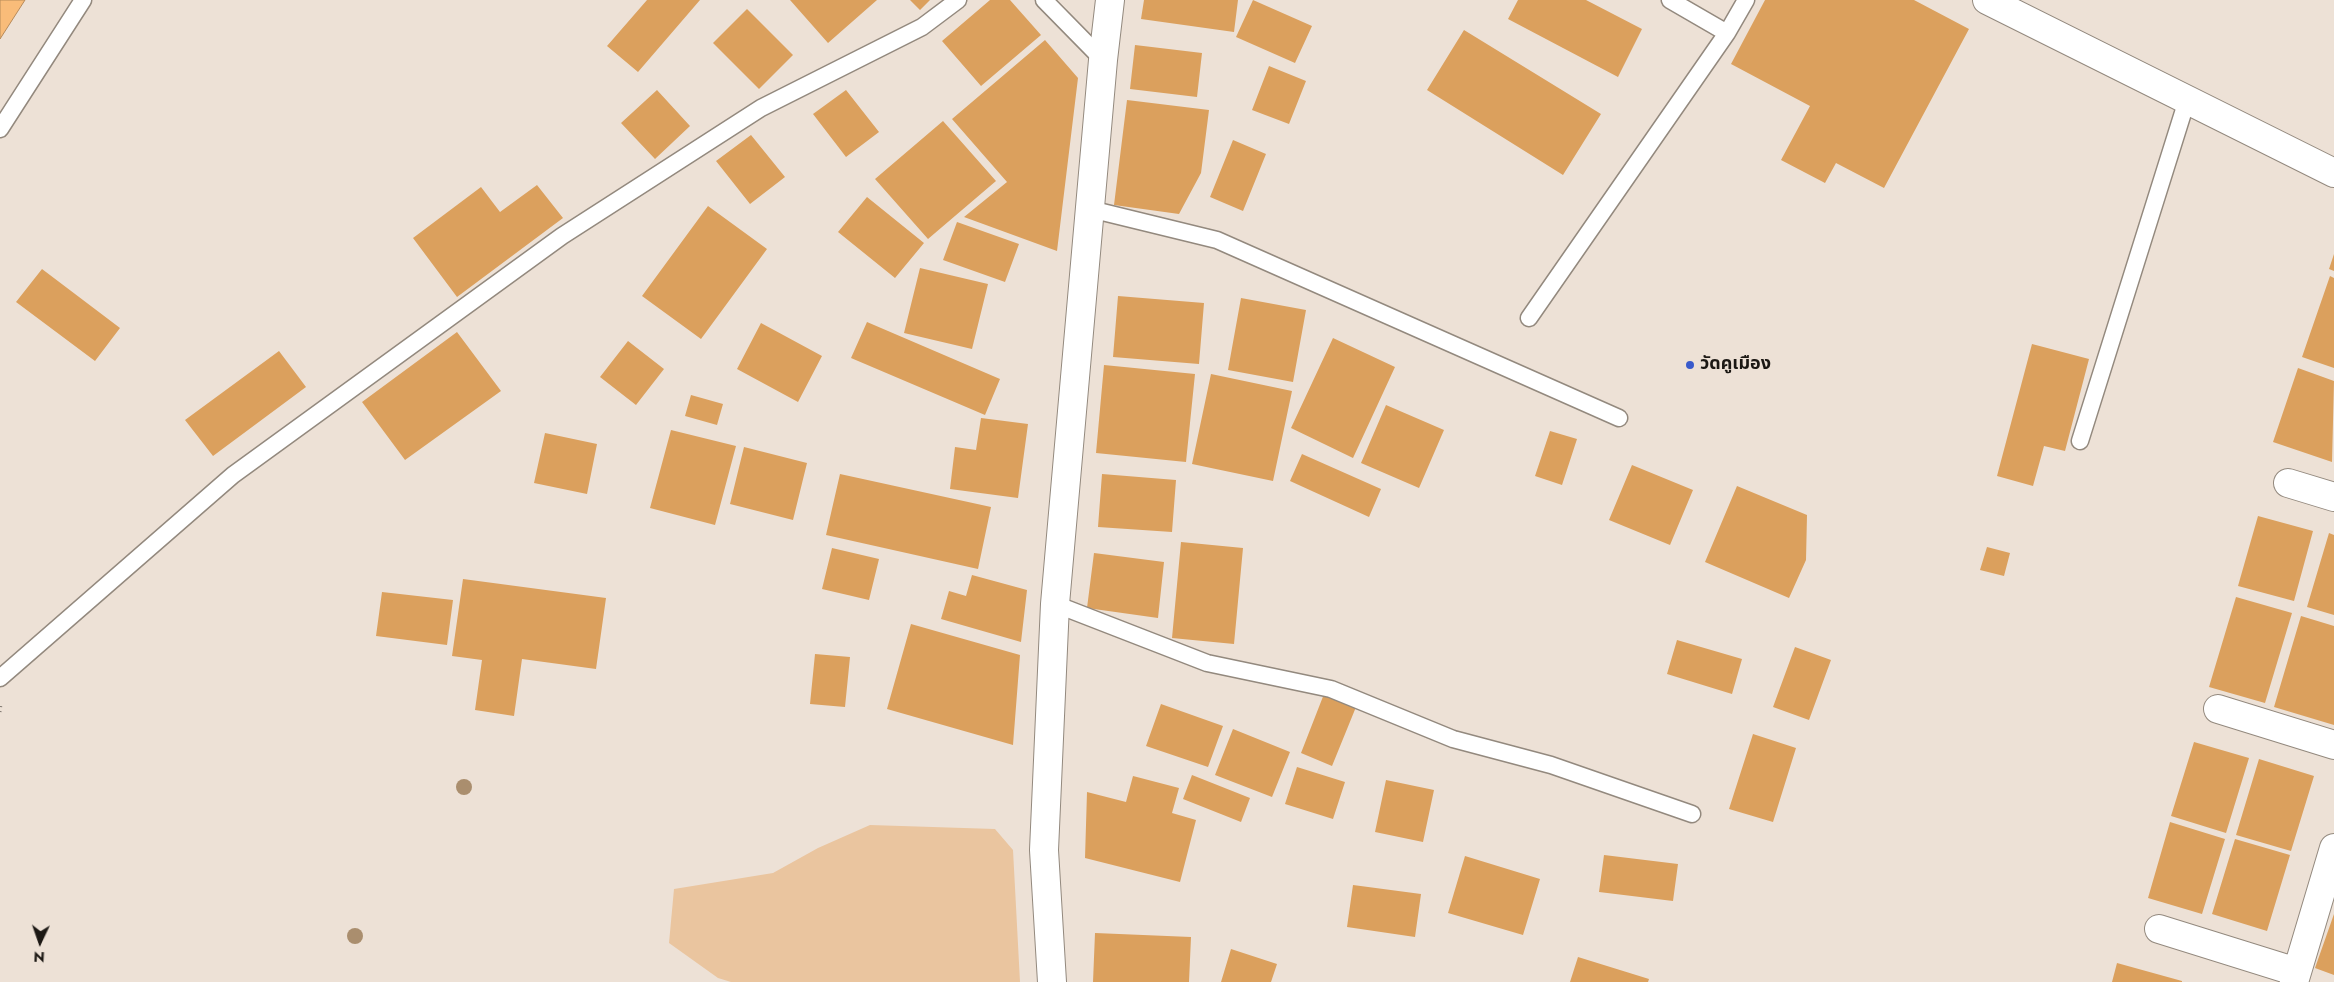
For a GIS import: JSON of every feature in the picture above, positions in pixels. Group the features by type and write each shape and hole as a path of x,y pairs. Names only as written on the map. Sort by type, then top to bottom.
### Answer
{"street":[{"path":"1052,982 1044,850 1055,604 1103,60 1110,0"},
{"path":"1987,0 2334,172"},
{"path":"2288,483 2334,497"},
{"path":"2218,709 2334,744"},
{"path":"2159,929 2296,977 2334,848"}],"lane":[{"path":"0,129 83,0"},
{"path":"0,678 233,475 562,236 761,108 922,27 958,0"},
{"path":"1044,0 1103,60"},
{"path":"1670,0 1727,33"},
{"path":"1529,318 1727,33 1746,0"},
{"path":"2080,441 2187,100"},
{"path":"1090,209 1217,240 1619,418"},
{"path":"1055,604 1208,664 1331,689 1453,739 1552,765 1692,814"}],"shaded area":[{"path":"0,0 25,0 0,39"},
{"path":"870,825 995,829 1013,850 1020,982 731,982 718,978 669,943 674,889 773,873 818,848"}],"building":[{"path":"647,0 700,0 638,72 607,46"},
{"path":"790,0 877,0 828,43"},
{"path":"910,0 930,0 920,10"},
{"path":"990,0 1010,0 1041,35 981,86 942,41"},
{"path":"1144,0 1238,0 1234,32 1141,19"},
{"path":"1253,0 1312,26 1295,63 1236,37"},
{"path":"1518,0 1586,0 1642,29 1618,77 1508,19"},
{"path":"1765,0 1914,0 1969,29 1884,188 1836,163 1825,183 1781,160 1810,106 1731,64"},
{"path":"747,9 793,55 759,89 713,43"},
{"path":"1464,30 1601,114 1563,175 1427,90"},
{"path":"1045,40 1078,78 1057,251 964,217 1007,182 952,119"},
{"path":"1135,45 1202,53 1197,97 1130,89"},
{"path":"1269,66 1306,81 1289,124 1252,110"},
{"path":"657,90 690,126 655,159 621,123"},
{"path":"846,90 879,132 846,157 813,114"},
{"path":"1127,100 1209,110 1201,173 1179,214 1114,205"},
{"path":"943,121 996,181 928,239 875,179"},
{"path":"751,135 785,177 750,204 716,161"},
{"path":"1233,140 1266,154 1243,211 1210,197"},
{"path":"537,185 563,218 457,297 413,238 481,187 500,212"},
{"path":"867,197 924,243 895,278 838,232"},
{"path":"708,206 767,249 701,339 642,296"},
{"path":"957,222 1019,244 1005,282 943,260"},
{"path":"2334,254 2334,271 2329,269"},
{"path":"920,268 988,284 972,349 904,333"},
{"path":"42,269 120,328 95,361 16,302"},
{"path":"2330,276 2334,278 2334,368 2302,357"},
{"path":"1118,296 1204,303 1199,364 1113,357"},
{"path":"1241,298 1306,310 1293,382 1228,370"},
{"path":"867,322 1000,379 985,415 851,358"},
{"path":"761,323 822,356 798,402 737,369"},
{"path":"457,332 501,391 405,460 362,402"},
{"path":"1333,338 1395,367 1353,458 1291,428"},
{"path":"628,341 664,369 636,405 600,377"},
{"path":"2032,344 2089,359 2065,451 2044,446 2033,486 1997,476"},
{"path":"279,351 306,387 213,456 185,420"},
{"path":"1104,365 1195,374 1186,462 1096,453"},
{"path":"2298,368 2334,381 2332,462 2273,442"},
{"path":"1211,374 1292,391 1273,481 1192,464"},
{"path":"691,395 723,404 717,425 685,416"},
{"path":"1386,405 1444,430 1419,488 1361,463"},
{"path":"981,418 1028,424 1018,498 950,489 955,447 976,450"},
{"path":"671,430 736,446 715,525 650,508"},
{"path":"1550,431 1577,439 1562,485 1535,476"},
{"path":"545,433 597,444 587,494 534,483"},
{"path":"744,447 807,463 793,520 730,504"},
{"path":"1302,454 1381,489 1369,517 1290,481"},
{"path":"1632,465 1693,490 1670,545 1609,520"},
{"path":"840,474 991,507 978,569 826,535"},
{"path":"1102,474 1176,480 1172,532 1098,527"},
{"path":"1737,486 1807,515 1806,560 1789,598 1705,562"},
{"path":"2258,516 2313,531 2294,601 2238,586"},
{"path":"2329,533 2334,535 2334,615 2307,607"},
{"path":"1181,542 1243,548 1234,644 1172,638"},
{"path":"1987,547 2010,553 2004,576 1980,570"},
{"path":"832,548 879,559 869,600 822,589"},
{"path":"1094,553 1164,562 1158,618 1087,608"},
{"path":"972,575 1027,590 1021,642 941,619 949,591 966,596"},
{"path":"463,579 606,598 596,669 522,659 514,716 475,710 482,660 452,656"},
{"path":"382,592 453,600 447,645 376,636"},
{"path":"2236,597 2292,613 2265,703 2209,687"},
{"path":"2301,616 2334,626 2334,725 2274,707"},
{"path":"911,624 1020,655 1013,745 887,709"},
{"path":"1677,640 1742,659 1732,694 1667,674"},
{"path":"1795,647 1831,660 1809,720 1773,707"},
{"path":"815,654 850,657 845,707 810,704"},
{"path":"1324,694 1356,707 1332,766 1301,753"},
{"path":"1161,704 1223,726 1208,767 1146,746"},
{"path":"1233,729 1290,752 1272,797 1215,775"},
{"path":"1753,734 1796,748 1773,822 1729,809"},
{"path":"2194,742 2249,758 2226,833 2171,816"},
{"path":"2259,759 2314,776 2291,851 2236,835"},
{"path":"1297,767 1345,782 1333,819 1285,804"},
{"path":"1192,775 1250,798 1241,822 1183,799"},
{"path":"1133,776 1179,788 1172,813 1196,820 1180,882 1085,858 1087,792 1126,802"},
{"path":"1386,780 1434,790 1423,842 1375,832"},
{"path":"2170,822 2225,839 2202,914 2148,898"},
{"path":"2235,839 2290,855 2267,931 2212,914"},
{"path":"1604,855 1678,864 1673,901 1599,892"},
{"path":"1465,856 1540,879 1523,935 1448,913"},
{"path":"1353,885 1421,894 1415,937 1347,927"},
{"path":"2334,914 2334,975 2315,968"},
{"path":"1095,933 1191,937 1189,982 1093,982"},
{"path":"1231,949 1277,964 1271,982 1221,982"},
{"path":"1578,957 1649,979 1648,982 1570,982"},
{"path":"2117,963 2182,981 2182,982 2112,982"}],"place":[{"name":"วัดคูเมือง","path":"1690,365"}]}
